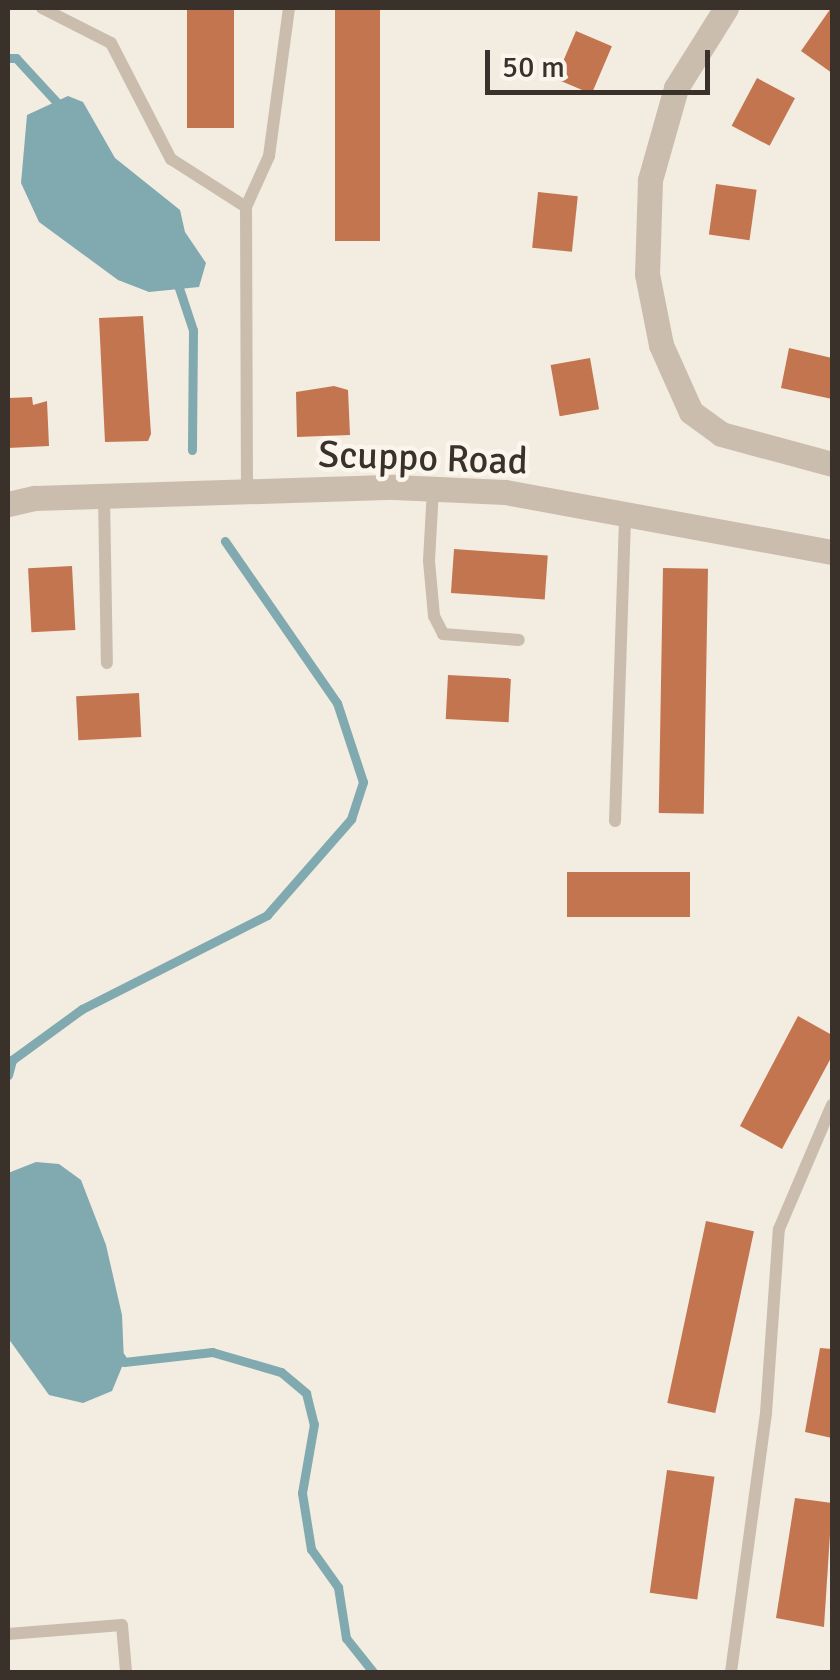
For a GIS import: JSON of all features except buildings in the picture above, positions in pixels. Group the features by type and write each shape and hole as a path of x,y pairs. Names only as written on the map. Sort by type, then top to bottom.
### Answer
{"street":[{"path":"726,8 699,43 660,131 646,228 661,345 691,412 721,434 832,464"},
{"name":"Scuppo Road","path":"8,504 104,497 433,489 505,492 832,552"}],"lane":[{"path":"42,8 111,43 171,159 246,207"},
{"path":"247,495 246,207 269,156 289,8"},
{"path":"433,489 429,562 434,616 444,634 519,640"},
{"path":"104,497 107,663"},
{"path":"615,821 625,514"},
{"path":"731,1672 766,1413 779,1229 832,1105"},
{"path":"8,1634 122,1625 126,1672"}],"water":[{"path":"68,96 83,102 115,158 180,210 185,232 206,263 199,287 149,292 118,280 39,222 21,183 27,115"},
{"path":"36,1162 59,1164 81,1180 106,1245 122,1315 124,1362 112,1391 83,1403 49,1395 8,1338 8,1173"}],"waterway":[{"path":"8,58 16,58 63,109"},
{"path":"178,285 193,330 192,450"},
{"path":"8,1075 12,1060 82,1009 267,915 351,819 363,782 337,703 225,541"},
{"path":"120,1356 124,1362 212,1352 281,1372 306,1393 314,1424 302,1493 311,1549 338,1587 346,1638 373,1672"}]}
